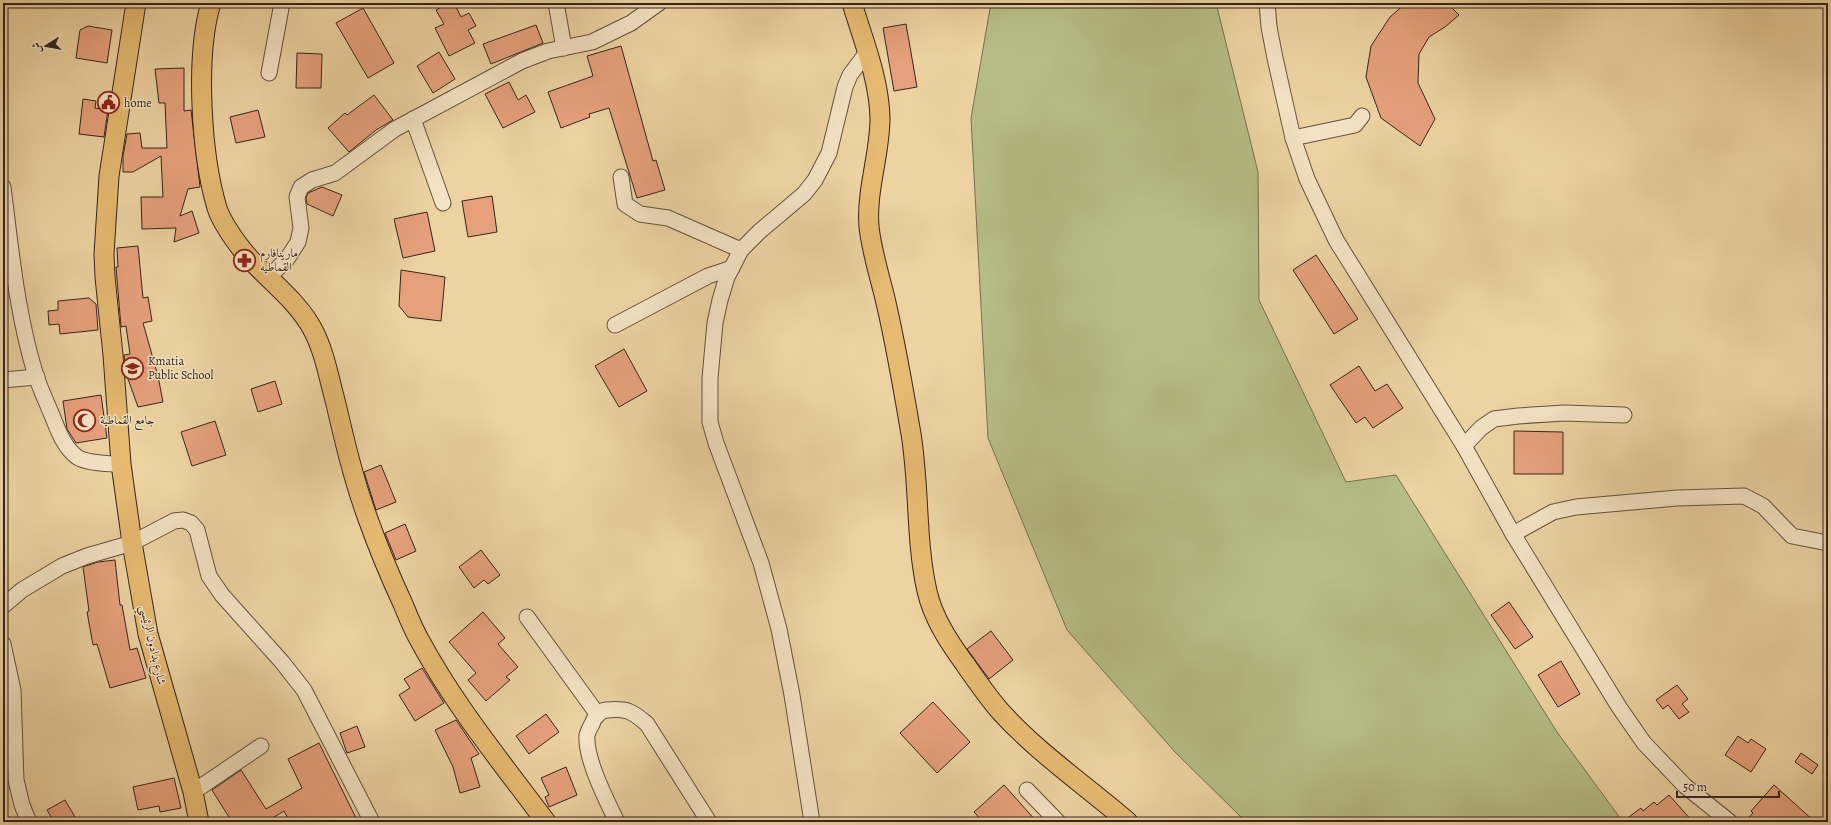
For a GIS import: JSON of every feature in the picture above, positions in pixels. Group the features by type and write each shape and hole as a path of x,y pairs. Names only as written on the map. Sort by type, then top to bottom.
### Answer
{"main road":[{"name":"شارع بدادون الرئيسي","path":"136,3 109,176 104,254 121,464 132,543 148,634 193,792 199,822"},
{"path":"211,3 207,19 204,46 202,104 209,171 217,209 227,229 244,252 296,306 312,329 325,360 351,468 368,518 419,640 446,684 480,733 546,822"},
{"path":"852,3 868,51 879,102 880,120 871,187 869,226 873,252 887,307 901,373 914,446 921,559 927,593 943,631 1000,710 1045,754 1128,822"}],"street":[{"path":"269,73 282,3"},
{"path":"556,3 564,48"},
{"path":"269,277 287,259 298,242 301,228 297,197 301,188 312,180 335,173 395,129 522,61 548,51 592,42 631,23 659,3"},
{"path":"1267,3 1269,27 1284,106 1293,138 1307,178 1336,240 1464,446 1513,534 1619,708 1644,743 1685,786 1730,822"},
{"path":"812,822 792,695 779,629 761,563 716,443 710,422 710,378 715,323 727,276 742,250 760,231 804,194 815,180 829,153 848,81 868,51"},
{"path":"1293,138 1355,124 1362,116"},
{"path":"413,119 443,203"},
{"path":"621,177 625,204 640,214 668,218 742,250"},
{"path":"3,188 14,275 27,343 37,377 57,428 68,448 77,457 86,460 121,464"},
{"path":"615,325 708,276 732,268"},
{"path":"3,380 37,377"},
{"path":"1464,446 1481,428 1494,419 1564,413 1624,415"},
{"path":"1513,534 1553,512 1576,507 1678,498 1744,496 1763,506 1792,536 1828,543"},
{"path":"3,606 22,590 62,566 87,556 132,543 174,522 184,520 190,523 197,530 209,576 222,595 282,662 304,690 372,822"},
{"path":"527,617 598,715"},
{"path":"3,644 13,690 16,780 22,805 29,822"},
{"path":"617,822 600,786 590,757 587,735 594,719 603,710 621,708 634,712 647,724 709,822"},
{"path":"193,792 261,746"},
{"path":"1027,790 1058,822"}],"green space":[{"path":"991,3 1216,3 1258,172 1259,300 1346,482 1396,475 1557,732 1623,822 1246,822 1175,752 1067,630 988,438 971,118"}],"building":[{"path":"449,3 454,3 461,17 469,13 476,26 468,30 475,43 449,56 435,28 444,24 436,10"},
{"path":"1406,3 1447,3 1459,15 1445,27 1429,37 1419,54 1418,83 1435,119 1420,146 1381,118 1366,77 1371,46 1390,17"},
{"path":"363,8 394,63 368,78 336,23"},
{"path":"906,24 917,87 894,91 883,28"},
{"path":"536,25 543,43 491,64 483,44"},
{"path":"88,26 112,30 107,63 76,58 80,30"},
{"path":"621,46 653,161 656,160 665,190 637,198 609,108 589,114 590,117 561,128 548,92 593,76 587,56"},
{"path":"439,52 455,79 433,93 417,66"},
{"path":"297,53 322,54 321,88 296,88"},
{"path":"184,68 184,111 191,110 200,187 188,189 180,216 192,211 199,233 174,242 176,228 142,229 141,197 163,197 161,156 133,172 123,172 123,156 127,134 140,133 142,148 167,148 165,103 159,103 155,69"},
{"path":"509,82 518,100 526,95 535,112 503,128 485,94"},
{"path":"374,95 393,120 376,130 349,152 328,128 345,113 347,115"},
{"path":"83,99 96,101 95,108 108,110 104,137 79,134"},
{"path":"258,110 265,137 236,143 230,117"},
{"path":"322,187 342,195 333,216 307,204 306,198 308,193"},
{"path":"492,196 497,232 468,237 462,201"},
{"path":"427,212 435,251 403,258 394,219"},
{"path":"138,246 143,298 148,297 152,321 143,323 158,376 163,402 138,407 128,379 124,355 130,354 126,326 121,327 116,267 118,267 117,248"},
{"path":"1316,255 1358,319 1334,334 1293,270"},
{"path":"401,270 445,277 441,321 408,317 399,306"},
{"path":"89,298 96,304 98,330 60,334 59,324 49,325 48,311 58,310 58,301"},
{"path":"624,349 647,391 619,407 595,366"},
{"path":"1359,366 1375,391 1387,384 1403,408 1373,428 1365,417 1356,423 1330,385"},
{"path":"275,381 282,404 258,412 251,389"},
{"name":"جامع القماطية","path":"101,395 107,438 76,443 67,429 63,401"},
{"path":"215,421 226,455 192,466 181,432"},
{"path":"1514,431 1563,432 1563,474 1514,474"},
{"path":"381,465 396,502 376,510 364,472"},
{"path":"405,524 416,551 396,560 385,533"},
{"path":"481,550 500,575 488,584 484,580 474,588 459,567"},
{"path":"115,560 120,605 122,605 130,650 137,648 146,678 110,688 97,644 93,645 87,612 89,611 83,567 98,562"},
{"path":"1509,602 1533,637 1515,649 1491,615"},
{"path":"483,612 505,638 498,644 518,667 506,677 510,680 486,701 468,680 476,673 449,642"},
{"path":"991,631 1013,660 989,679 967,649"},
{"path":"1561,661 1580,694 1558,707 1538,675"},
{"path":"422,668 444,703 415,721 399,695 410,688 404,679"},
{"path":"1677,685 1688,699 1682,704 1689,712 1679,719 1668,705 1663,709 1656,700"},
{"path":"933,702 970,742 937,773 900,733"},
{"path":"546,714 559,732 529,754 516,736"},
{"path":"456,720 479,754 471,758 480,787 460,793 453,767 435,730"},
{"path":"357,726 365,747 347,753 340,733"},
{"path":"1738,736 1748,743 1751,739 1766,749 1751,772 1725,755"},
{"path":"319,743 358,822 290,822 284,811 266,822 232,822 212,790 241,770 266,809 302,788 288,759"},
{"path":"1801,753 1818,765 1812,774 1795,762"},
{"path":"566,767 577,795 549,807 545,797 549,795 541,778"},
{"path":"174,778 181,808 160,812 159,806 138,810 133,787"},
{"path":"1004,785 1037,822 983,822 974,812"},
{"path":"1774,785 1815,822 1745,822 1753,813 1751,811"},
{"path":"1669,795 1693,822 1622,822 1641,808 1643,811 1654,802 1657,805"},
{"path":"65,800 78,822 54,822 47,810"}],"place":[{"name":"home","path":"108,103"},
{"name":"مارينافارم القماطيه","path":"245,260"},
{"name":"Kmatia Public School","path":"132,368"},
{"name":"جامع القماطية","path":"85,420"}]}
